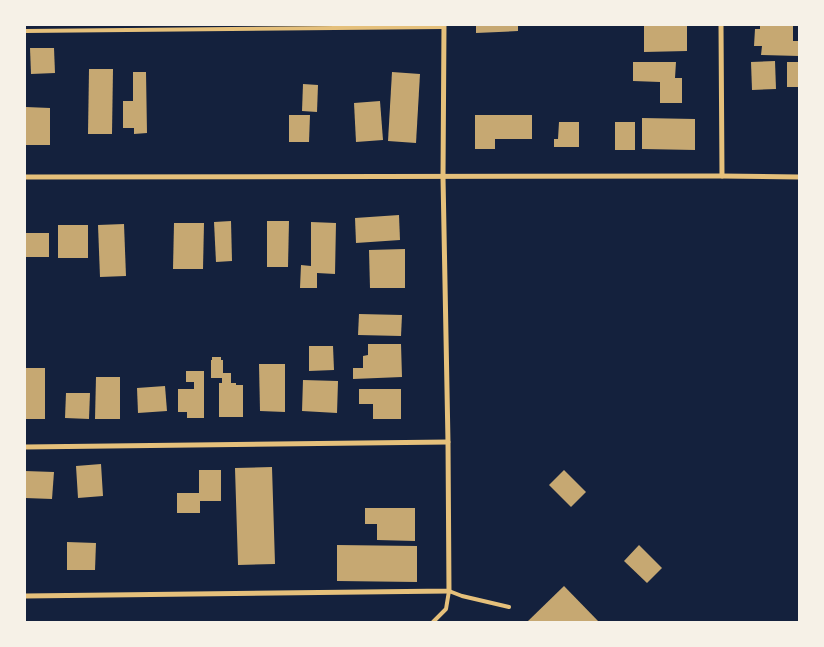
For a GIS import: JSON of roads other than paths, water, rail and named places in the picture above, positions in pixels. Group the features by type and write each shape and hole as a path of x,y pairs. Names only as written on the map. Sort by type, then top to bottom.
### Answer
{"street":[{"path":"721,25 722,176"},
{"path":"25,596 449,591 443,177 444,26"},
{"path":"25,177 799,177"},
{"path":"25,447 448,442"}],"lane":[{"path":"25,31 444,26"},
{"path":"433,622 446,609 449,591 509,607"}]}
